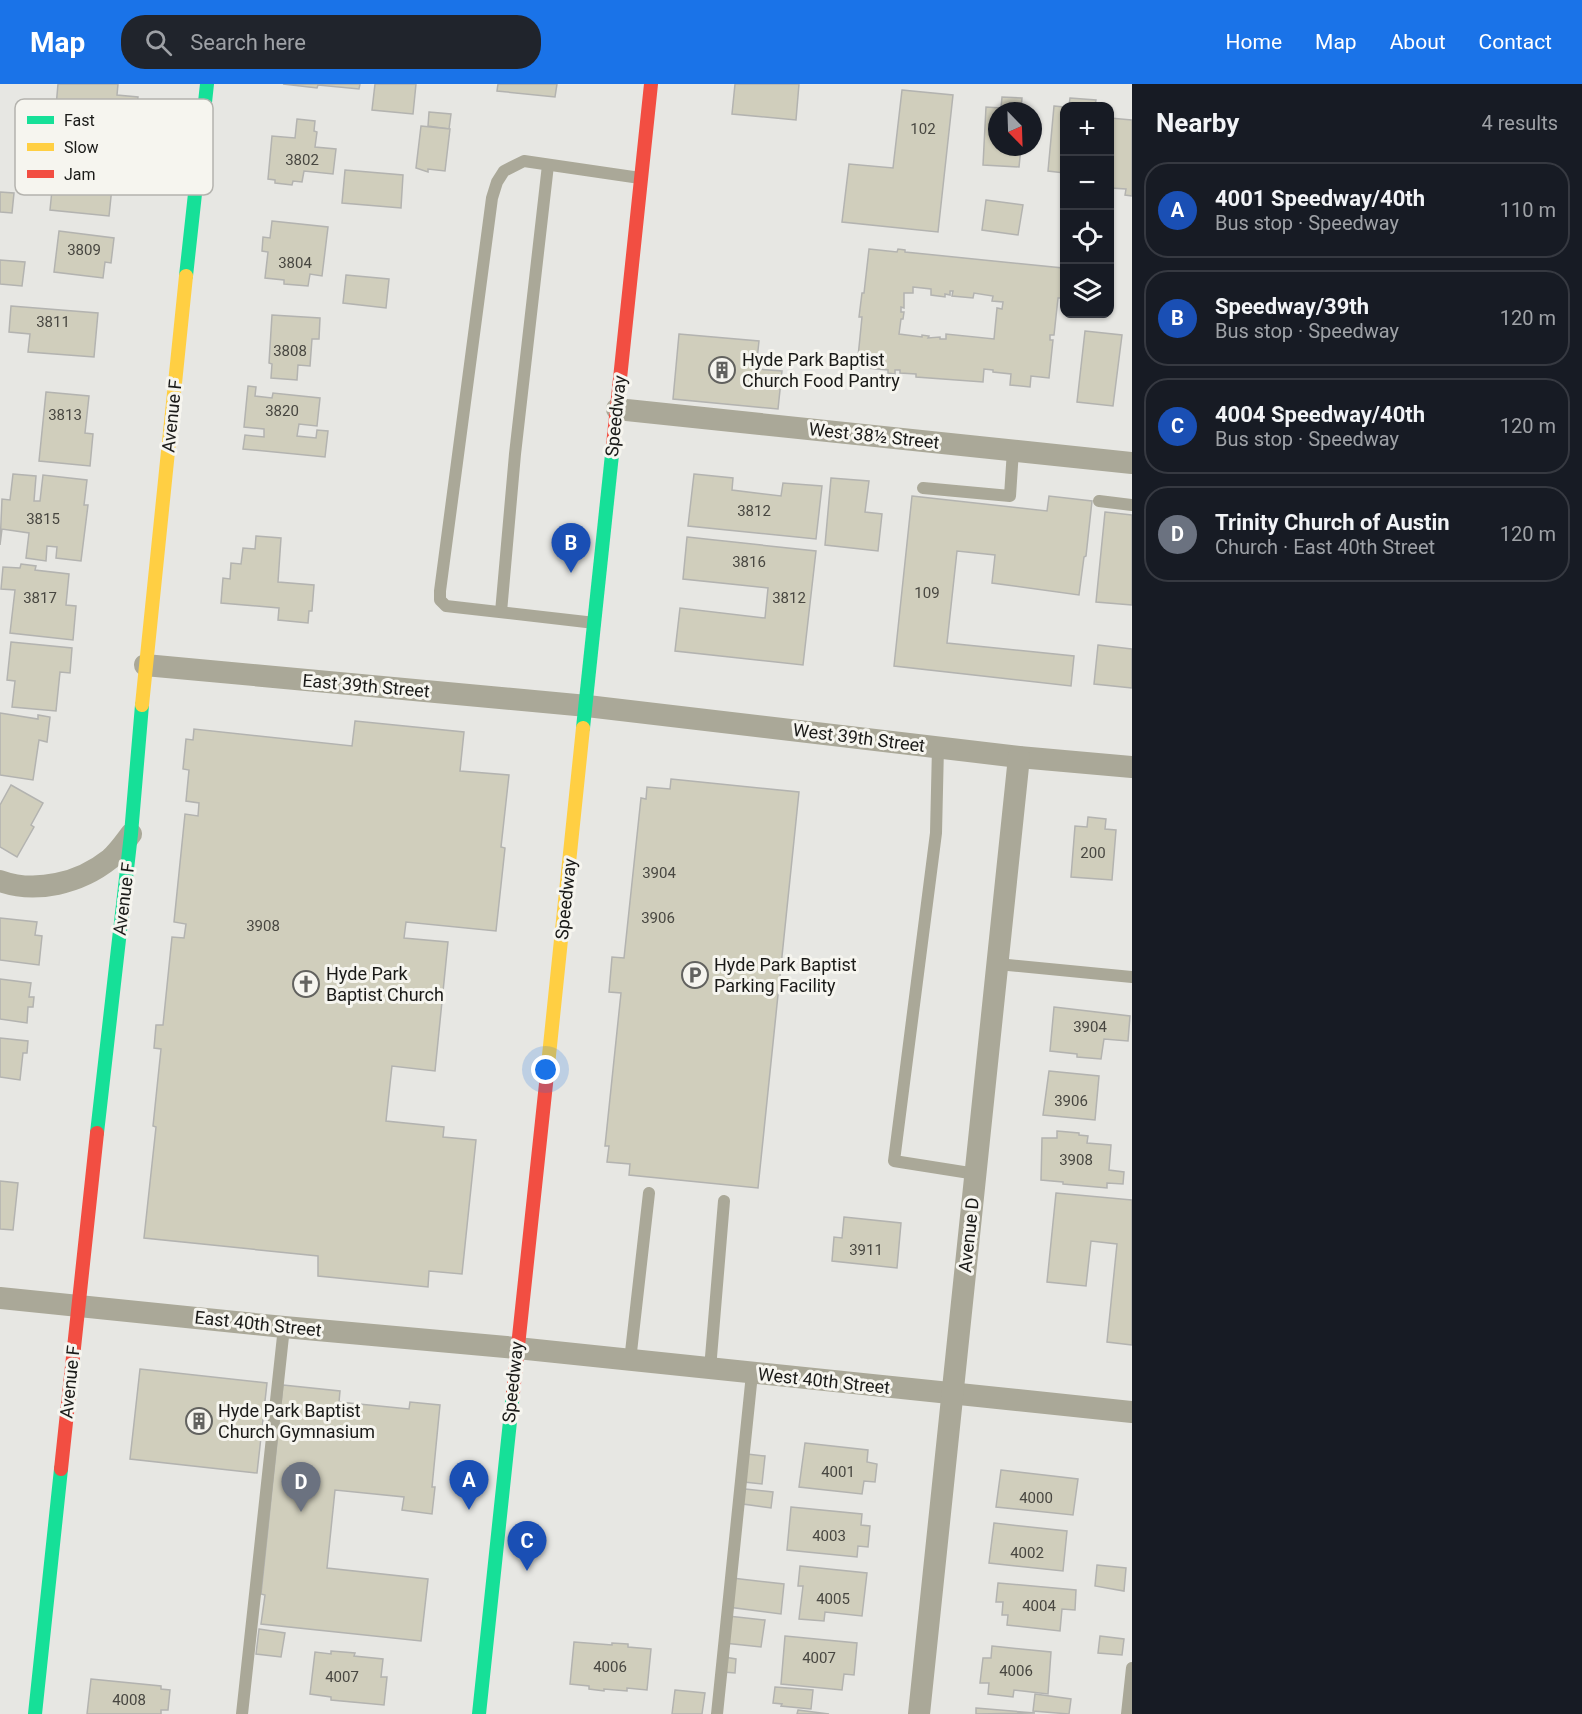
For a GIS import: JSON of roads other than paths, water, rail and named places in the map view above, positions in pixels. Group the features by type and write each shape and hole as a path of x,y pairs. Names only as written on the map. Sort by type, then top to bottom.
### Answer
{"street":[{"name":"Avenue F","path":"205,99 207,84"},
{"name":"Speedway","path":"479,1714 651,84"},
{"name":"Avenue F","path":"35,1714 78,1306 132,834 145,665 195,195"},
{"name":"West 38½ Street","path":"617,409 1132,463"},
{"name":"East 39th Street","path":"145,665 587,706"},
{"name":"West 39th Street","path":"587,706 1019,757 1132,767"},
{"name":"Avenue D","path":"919,1714 1019,757"},
{"path":"0,881 9,885 31,888 60,884 110,859 132,834"},
{"name":"East 40th Street","path":"0,1298 517,1348"},
{"name":"West 40th Street","path":"517,1348 1132,1412"}],"lane":[{"path":"595,623 446,606 440,600 440,591 492,198 497,182 504,171 524,161 641,178"},
{"path":"501,612 515,454 548,165"},
{"path":"923,488 1011,496 1013,450"},
{"path":"1099,501 1132,505"},
{"path":"938,747 936,833 894,1161 976,1174"},
{"path":"998,964 1132,977"},
{"path":"630,1360 649,1193"},
{"path":"710,1369 724,1201"},
{"path":"242,1714 284,1327"},
{"path":"717,1714 752,1374"},
{"path":"1127,1714 1132,1668"}],"place":[{"name":"Hyde Park Baptist Church Food Pantry","path":"722,370"},
{"name":"Speedway/39th","path":"571,573"},
{"name":"Hyde Park Baptist Parking Facility","path":"695,975"},
{"name":"Hyde Park Baptist Church","path":"306,984"},
{"name":"Hyde Park Baptist Church Gymnasium","path":"199,1421"},
{"name":"4001 Speedway/40th","path":"469,1510"},
{"name":"Trinity Church of Austin","path":"301,1512"},
{"name":"4004 Speedway/40th","path":"527,1571"}]}
